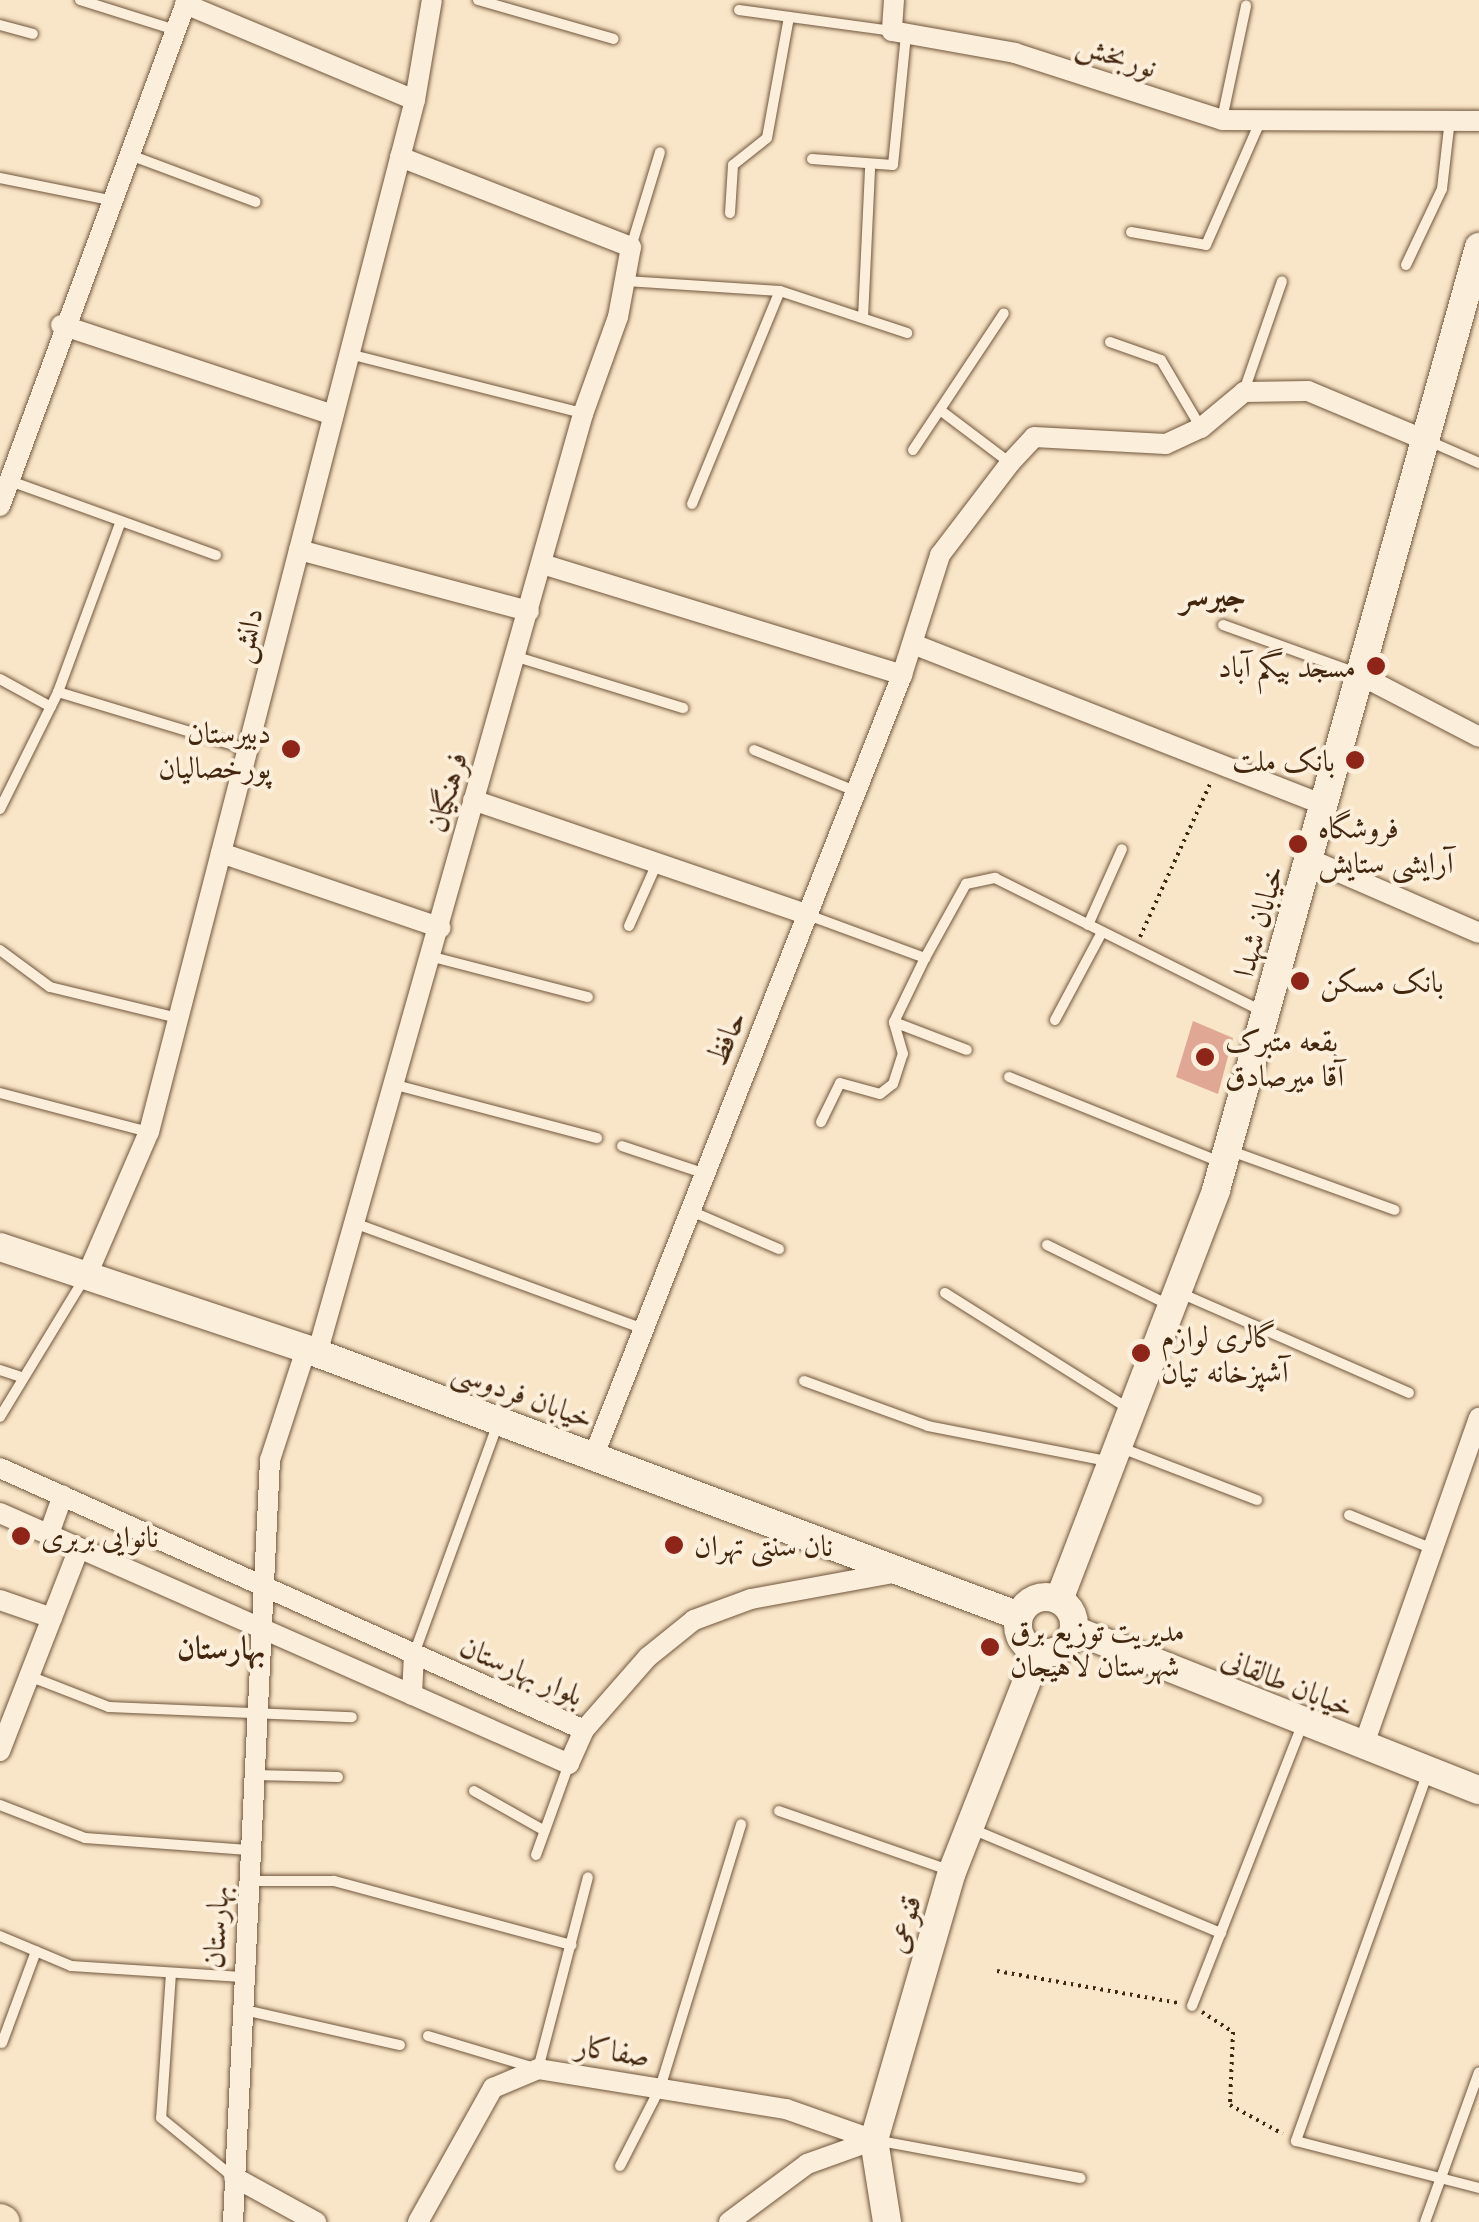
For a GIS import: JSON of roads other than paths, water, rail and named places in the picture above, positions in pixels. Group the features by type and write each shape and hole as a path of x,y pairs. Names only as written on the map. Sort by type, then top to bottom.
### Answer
{"main road":[{"name":"خیابان شهدا","path":"1060,1600 1226,1157 1479,247"},
{"name":"خیابان فردوسی","path":"0,1247 311,1351 1019,1616"},
{"path":"1040,1597 1060,1600 1074,1630 1060,1650 1038,1652 1022,1640 1019,1616 1040,1597"},
{"name":"خیابان طالقانی","path":"1074,1630 1302,1724 1479,1790"},
{"name":"قنوعی","path":"887,2222 874,2140 952,1872 1038,1652"}],"street":[{"name":"دانش","path":"87,1275 149,1132 400,157 432,0"},
{"path":"894,0 899,33"},
{"path":"0,506 60,325 186,2 414,100"},
{"name":"نوربخش","path":"899,33 1014,53 1222,120 1479,120"},
{"path":"400,157 631,247"},
{"name":"فرهنگیان","path":"264,1590 270,1460 311,1351 396,1085 584,414 626,281 631,247"},
{"path":"60,325 333,415"},
{"path":"1201,428 1244,392 1308,390 1425,440"},
{"name":"حافظ","path":"594,1455 902,674 940,555 1034,437 1166,444 1201,428"},
{"path":"298,550 529,611"},
{"path":"542,564 902,674"},
{"path":"913,644 1324,805"},
{"path":"1360,675 1479,737"},
{"path":"474,800 808,914"},
{"path":"220,853 441,928"},
{"path":"1308,859 1479,933"},
{"path":"1364,1747 1479,1418"},
{"name":"بلوار بهارستان","path":"0,1468 264,1590 584,1730 570,1764"},
{"path":"49,1534 63,1495"},
{"path":"0,1514 263,1636 570,1764"},
{"path":"0,1751 79,1548"},
{"path":"584,1730 648,1657 694,1620 751,1599 904,1570"},
{"name":"بهارستان","path":"233,2222 240,2009 264,1590"},
{"path":"0,1600 52,1618"},
{"path":"412,1695 414,1654"},
{"name":"صفاکار","path":"418,2222 493,2088 538,2069 786,2109 874,2140"},
{"path":"729,2222 807,2164 874,2140"},
{"path":"234,2177 316,2222"}],"lane":[{"path":"80,0 175,30"},
{"path":"478,0 512,5 614,39"},
{"path":"1222,120 1246,6"},
{"name":"نوربخش","path":"739,10 899,33"},
{"path":"730,212 733,165 767,138 789,17"},
{"path":"0,24 33,34"},
{"path":"812,159 870,169 892,165 899,33"},
{"path":"1406,264 1442,189 1450,118"},
{"path":"1132,232 1206,245 1262,120"},
{"path":"631,247 660,152"},
{"path":"126,154 256,202"},
{"path":"863,318 870,169"},
{"path":"0,178 108,200"},
{"path":"626,281 780,292 908,333"},
{"path":"1244,392 1282,281"},
{"path":"692,504 780,292"},
{"path":"913,450 944,413 1004,313"},
{"path":"1110,342 1161,360 1201,428"},
{"path":"349,354 584,414"},
{"path":"944,413 1010,463"},
{"path":"1425,440 1479,463"},
{"path":"9,481 216,555"},
{"path":"0,809 58,692 120,521"},
{"path":"1223,625 1360,675"},
{"path":"517,657 683,708"},
{"path":"0,680 51,707"},
{"path":"58,692 248,749"},
{"path":"754,750 855,790"},
{"path":"1088,925 1122,849"},
{"path":"629,926 657,863"},
{"path":"821,1122 840,1083 880,1094 893,1084 903,1054 894,1022 925,958 978,876 1088,925 1266,1013"},
{"path":"808,914 925,958"},
{"path":"1056,1020 1102,932"},
{"path":"0,950 50,987 178,1018"},
{"path":"433,957 588,997"},
{"path":"894,1022 966,1050"},
{"path":"1009,1077 1226,1157 1394,1210"},
{"path":"396,1085 597,1138"},
{"path":"0,1093 149,1132"},
{"path":"622,1146 703,1173"},
{"path":"690,1211 779,1249"},
{"path":"354,1223 642,1328"},
{"path":"1047,1245 1409,1394"},
{"path":"0,1417 20,1376 87,1275"},
{"path":"944,1293 1132,1411"},
{"path":"0,1370 20,1376"},
{"path":"804,1381 928,1426 1115,1454 1256,1500"},
{"path":"414,1654 500,1420"},
{"path":"1350,1515 1434,1550"},
{"path":"29,1676 109,1706 352,1717"},
{"path":"1192,2006 1302,1724"},
{"path":"536,1855 570,1764"},
{"path":"1428,1771 1296,2141 1442,2174 1479,2188"},
{"path":"254,1775 338,1776"},
{"path":"474,1790 545,1830"},
{"path":"0,1806 86,1838 250,1850"},
{"path":"779,1812 952,1872"},
{"path":"620,2166 660,2088 741,1824"},
{"path":"970,1828 1220,1933"},
{"path":"428,2036 538,2069 588,1877"},
{"path":"248,1881 334,1881 572,1945"},
{"path":"0,1936 71,1966 242,1977"},
{"path":"2,2043 36,1951"},
{"path":"171,1972 161,2118 234,2177"},
{"path":"240,2009 400,2046"},
{"path":"1425,2222 1479,2072"},
{"path":"874,2140 1081,2178"}],"place":[{"name":"مسجد بیگم آباد","path":"1376,666"},
{"name":"دبیرستان پورخصالیان","path":"291,749"},
{"name":"بانک ملت","path":"1355,760"},
{"name":"فروشگاه آرایشی ستایش","path":"1298,844"},
{"name":"بانک مسکن","path":"1300,981"},
{"name":"بقعه متبرک آقا میرصادق","path":"1205,1057"},
{"name":"گالری لوازم آشپزخانه تیان","path":"1141,1353"},
{"name":"نانوایی بربری","path":"21,1536"},
{"name":"نان سنتی تهران","path":"674,1545"},
{"name":"مدیریت توزیع برق شهرستان لاهیجان","path":"990,1647"}],"district":[{"name":"جیرسر","path":"1213,595"},
{"name":"بهارستان","path":"221,1648"}]}
